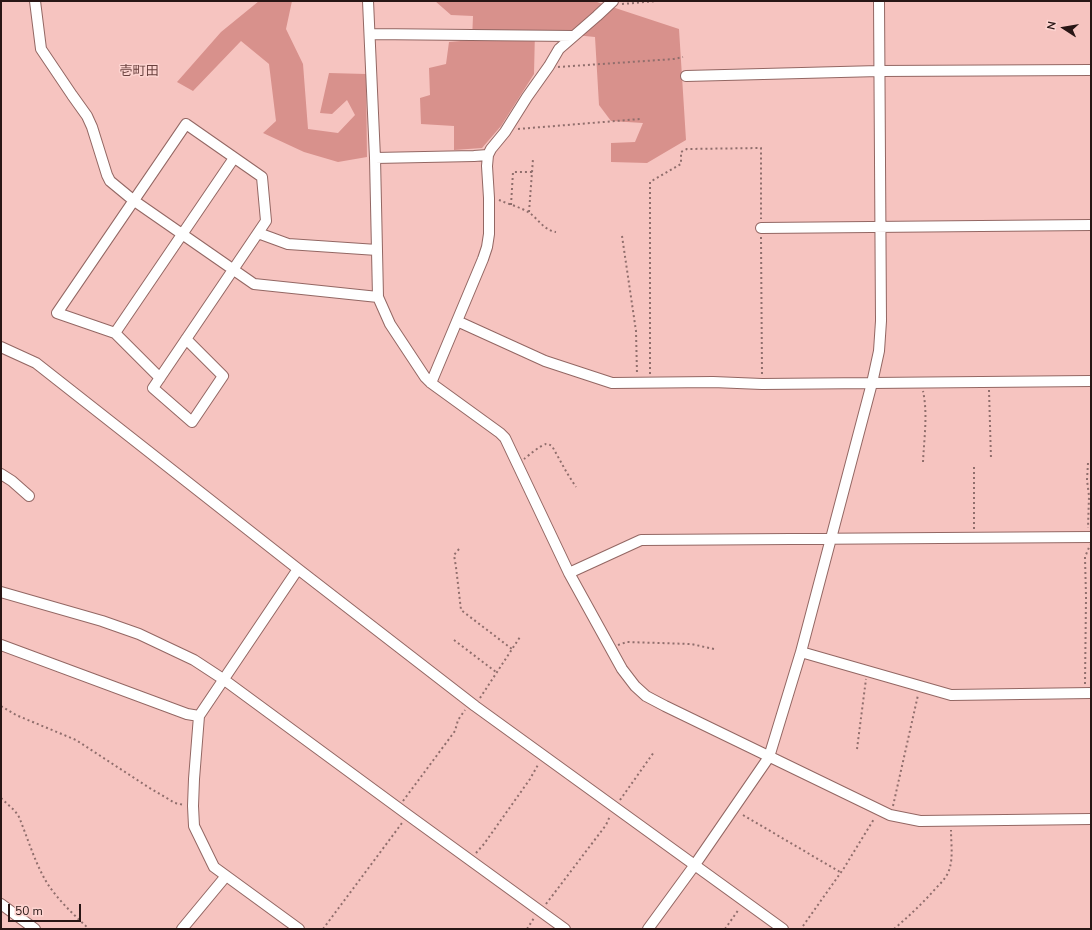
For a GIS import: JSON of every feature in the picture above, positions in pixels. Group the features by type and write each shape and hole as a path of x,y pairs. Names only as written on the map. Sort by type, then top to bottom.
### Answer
{"street":[{"path":"35,1 41,49 87,116 110,180 133,200 254,284 378,297"},
{"path":"368,1 375,158 378,297 390,324 425,377 505,438 569,573 622,670 635,686 646,696 884,812 920,821 1091,819"},
{"path":"648,929 694,866 769,757 801,652 872,383 879,351 881,321 879,1"},
{"path":"431,383 483,259 487,246 489,234 488,155 507,129 559,49 615,2"},
{"path":"370,34 573,36"},
{"path":"686,76 879,71 1091,70"},
{"path":"160,378 115,333 57,313 186,124 262,177 266,221 186,339 160,378 153,388 192,422 223,376 186,339"},
{"path":"375,158 488,155"},
{"path":"115,333 234,158"},
{"path":"762,228 1091,225"},
{"path":"258,233 288,244 377,250"},
{"path":"457,321 545,361 580,374 612,383 713,382 762,384 1091,381"},
{"path":"1,347 36,363 298,569 473,704 694,866 783,929"},
{"path":"1,474 12,481 29,496"},
{"path":"569,573 642,540 1090,537"},
{"path":"298,569 199,716 193,806 194,826 214,867 299,929"},
{"path":"1,592 102,621 139,634 194,660 223,679 396,807 566,929"},
{"path":"1,645 187,714 199,716"},
{"path":"801,652 951,694 1088,689"},
{"path":"182,929 226,876"},
{"path":"1,904 35,929"}],"path":[{"path":"615,2 621,4 657,1"},
{"path":"549,66 552,68 674,59 683,57"},
{"path":"507,129 640,119"},
{"path":"650,383 650,182 681,164 681,152 687,149 760,148 762,228 762,384"},
{"path":"529,212 533,159"},
{"path":"511,205 513,172 532,172"},
{"path":"489,198 529,212 542,225 551,231 556,232"},
{"path":"622,236 636,331 637,383"},
{"path":"989,382 991,459"},
{"path":"923,383 922,388 925,398 925,420 923,462"},
{"path":"517,464 542,446 546,444 552,446 566,473 576,487"},
{"path":"1088,463 1087,480 1091,544 1085,558 1088,689"},
{"path":"973,538 974,464"},
{"path":"459,549 454,556 461,610 512,649"},
{"path":"396,807 406,798 455,731 458,720 473,704 520,637"},
{"path":"454,640 496,672"},
{"path":"610,648 627,642 646,642 690,644 714,649"},
{"path":"857,750 868,671"},
{"path":"803,926 868,830 884,812 893,806 920,686"},
{"path":"1,706 16,715 76,740 175,803 193,806"},
{"path":"526,929 606,825 615,807 654,752"},
{"path":"470,860 484,844 530,779 543,755"},
{"path":"1,798 15,811 19,817 46,882 67,908 89,929"},
{"path":"323,929 408,815"},
{"path":"743,815 841,872"},
{"path":"894,929 923,904 949,873 951,862 952,821"},
{"path":"725,929 744,901"}],"shaded area":[{"path":"259,1 292,1 286,29 303,64 308,129 338,133 355,115 347,100 332,114 320,113 329,73 366,74 367,157 338,162 304,152 263,133 276,121 269,64 241,41 193,91 177,82 221,32"},
{"path":"435,1 594,1 679,29 686,140 647,163 611,162 611,143 635,142 643,123 611,121 599,105 595,37 535,31 534,74 501,126 482,148 454,150 454,126 421,124 420,98 430,95 429,68 446,64 449,42 472,40 473,16 451,15"}],"district":[{"name":"壱町田","path":"139,72"}]}
